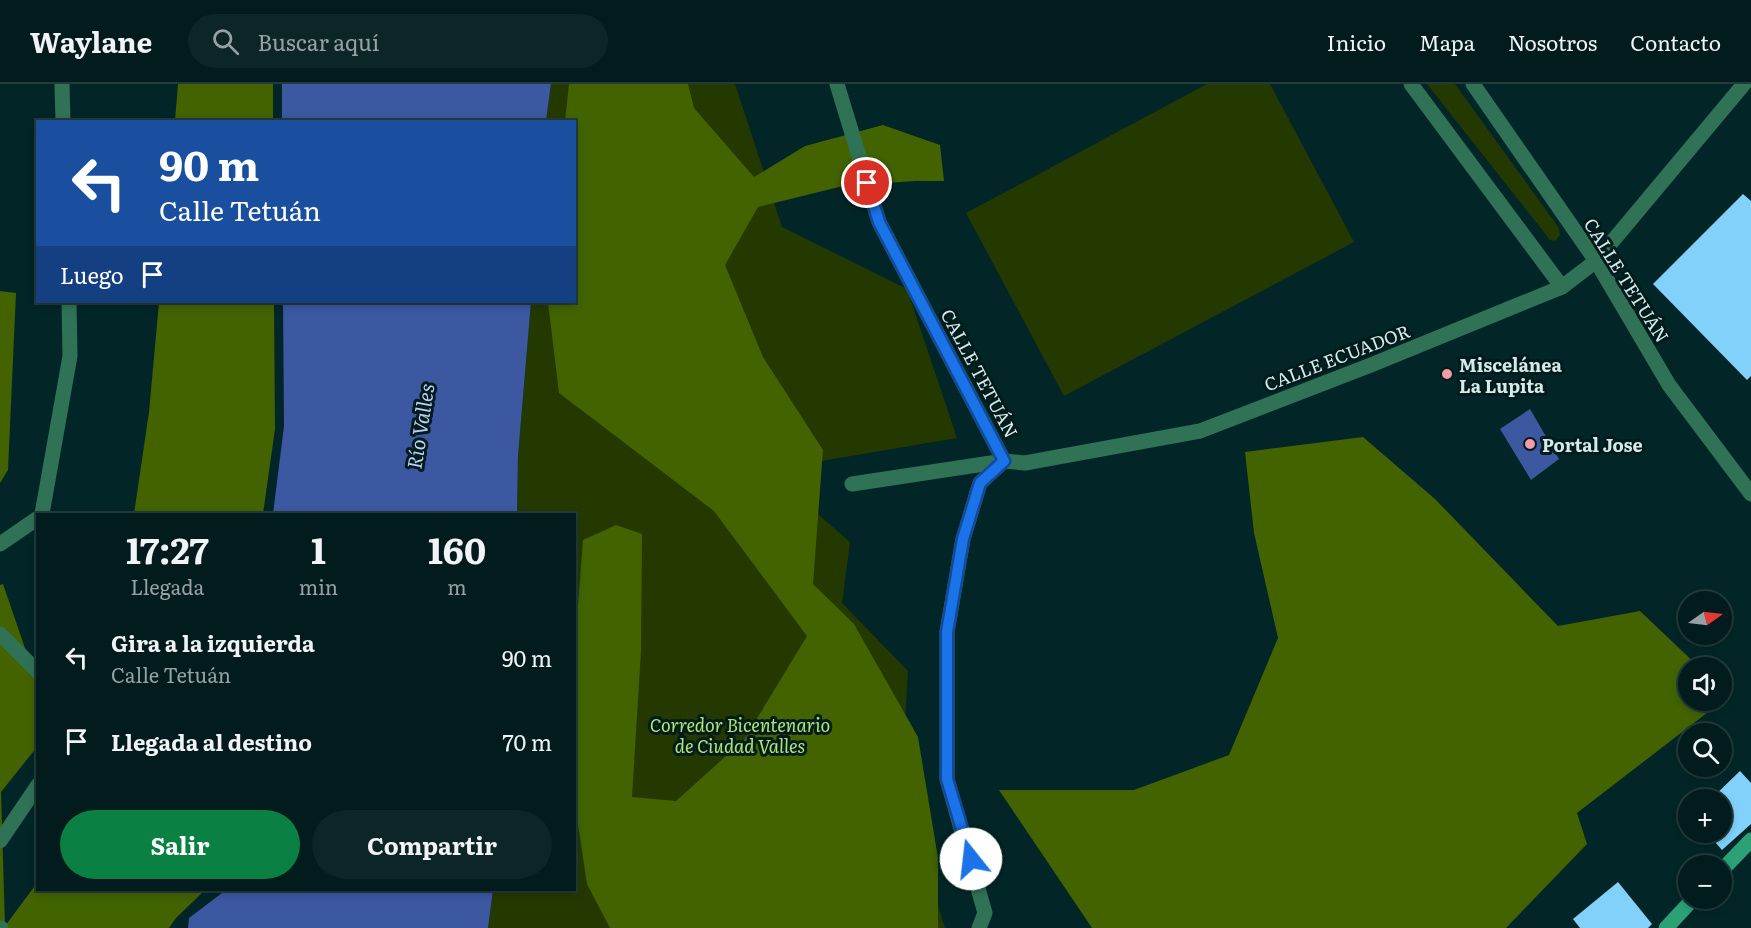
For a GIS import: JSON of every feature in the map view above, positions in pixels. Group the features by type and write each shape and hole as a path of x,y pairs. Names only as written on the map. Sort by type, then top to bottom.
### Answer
{"street":[{"path":"62,84 63,120"},
{"name":"CALLE TETUÁN","path":"837,84 879,222 1004,461 980,483 963,539 947,632 947,779 985,913 979,928"},
{"path":"1411,84 1562,287"},
{"name":"CALLE TETUÁN","path":"1473,84 1596,261 1669,386 1751,494"},
{"name":"CALLE ECUADOR","path":"852,484 1004,461 1025,463 1200,431 1371,366 1562,287 1596,261 1744,84"},
{"path":"42,513 70,356 69,303"},
{"path":"0,544 36,519"},
{"path":"0,634 36,670"},
{"path":"0,841 36,788"},
{"path":"1732,860 1751,840"},
{"path":"1666,928 1684,909"}],"green space":[{"path":"178,84 273,84 273,120 175,120"},
{"name":"Corredor Bicentenario de Ciudad Valles","path":"551,84 735,84 782,227 907,289 957,438 798,465 804,502 850,542 842,603 908,671 901,788 945,928 488,928 493,891 576,891 576,513 517,513 518,456 531,303 576,303 576,120 546,120"},
{"name":"Corredor Bicentenario de Ciudad Valles","path":"569,84 688,84 694,108 754,177 805,146 883,125 940,145 944,181 843,186 758,207 725,265 763,357 823,450 813,584 854,624 918,737 938,858 938,928 610,928 587,884 576,811 576,632 583,540 616,525 642,534 641,651 632,797 676,801 744,740 807,636 714,511 559,393 548,303 576,303 576,120 565,120"},
{"path":"1207,84 1270,84 1354,242 1064,396 966,213"},
{"path":"1427,84 1455,84 1559,228 1560,235 1555,241 1550,240"},
{"path":"0,291 16,293 8,470 0,483"},
{"path":"159,303 274,303 275,429 263,513 134,513 149,412"},
{"path":"1363,437 1435,499 1558,626 1640,611 1688,657 1678,657 1678,711 1710,711 1694,723 1678,723 1678,735 1577,813 1587,844 1506,928 1092,928 999,790 1134,790 1229,755 1278,638 1254,533 1245,452"},
{"path":"3,584 36,680 36,748 1,792 5,926 36,884 36,891 204,891 169,928 0,928 0,585"}],"water":[{"path":"282,84 551,84 546,120 282,120"},
{"name":"Río Valles","path":"283,303 531,303 518,456 517,513 273,513 284,426"},
{"name":"Portal Jose","path":"1530,409 1559,459 1531,480 1500,429"},
{"path":"225,891 493,891 488,928 188,928 189,918"}],"building":[{"path":"1743,194 1751,201 1751,376 1747,380 1653,284"},
{"path":"1740,771 1751,783 1751,824 1732,841 1732,789 1721,789"},
{"path":"1716,843 1730,843 1722,850"},
{"path":"1618,882 1652,924 1648,928 1580,928 1573,919"}],"place":[{"name":"Miscelánea La Lupita","path":"1447,374"},
{"name":"Portal Jose","path":"1530,444"}],"route":[{"path":"867,183 879,222 1004,461 980,483 963,539 947,632 947,779 971,859"}]}
